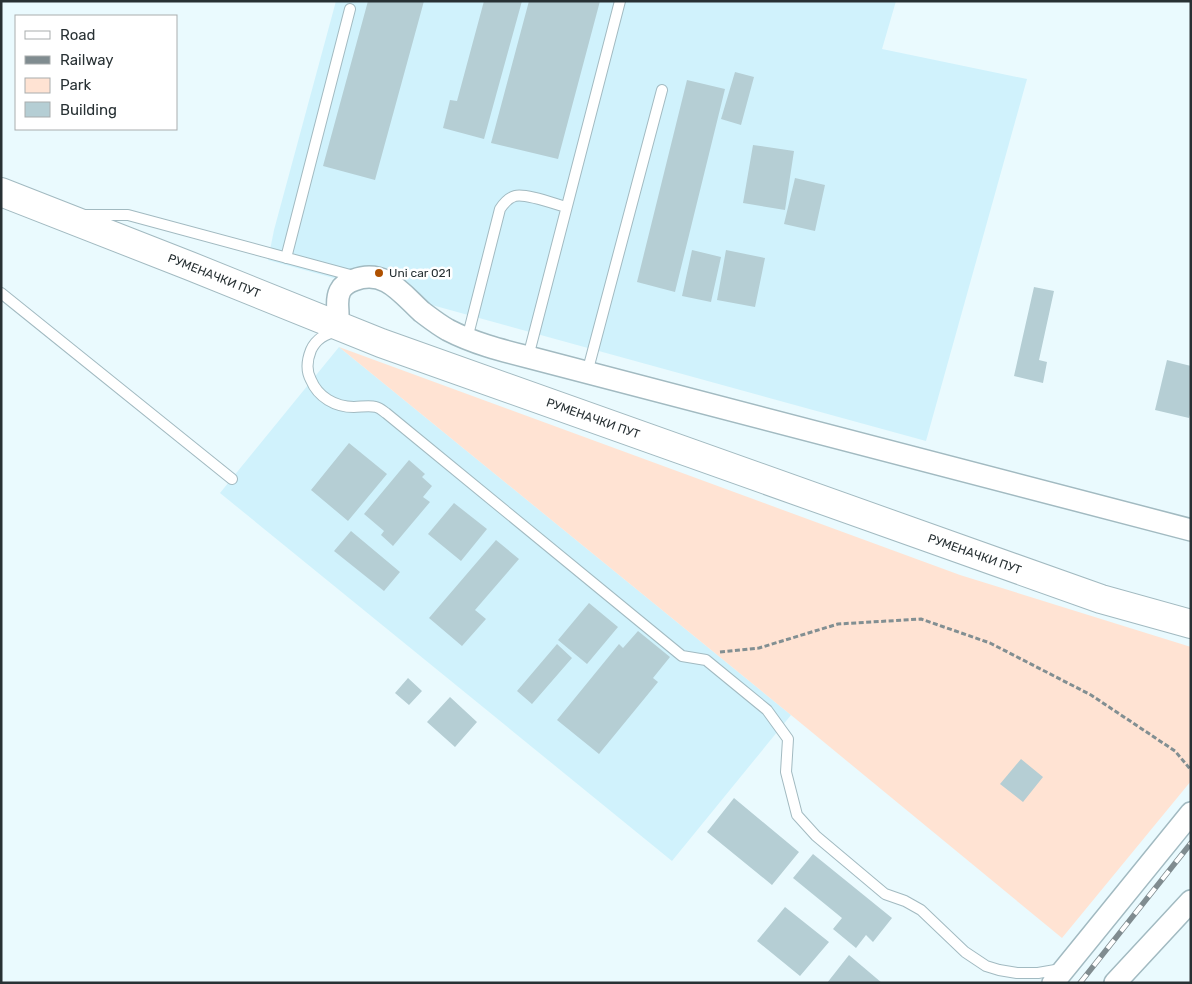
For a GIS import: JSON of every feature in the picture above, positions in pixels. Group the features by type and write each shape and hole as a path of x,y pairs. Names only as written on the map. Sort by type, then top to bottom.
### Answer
{"main road":[{"name":"РУМЕНАЧКИ ПУТ","path":"1,192 342,328 509,389 1091,595 1191,624"}],"street":[{"path":"342,328 337,299 342,287 360,278 380,278 392,284 423,313 446,329 467,339 587,373 1191,530"},
{"path":"1059,976 1191,814"},
{"path":"1116,983 1191,901"}],"lane":[{"path":"528,357 620,1"},
{"path":"286,258 350,9"},
{"path":"587,373 662,90"},
{"path":"467,339 500,208 506,200 516,196 530,197 566,207"},
{"path":"63,216 96,214 128,216 360,278"},
{"path":"1,293 232,479"},
{"path":"342,328 316,342 310,353 308,364 309,376 320,394 338,405 377,407 386,413 682,656 706,660 767,710 788,739 786,772 797,815 816,836 884,894 905,901 922,910 965,952 986,966 1018,973 1059,976"}],"path":[{"path":"682,656 759,648 838,624 922,619 990,643 1091,695 1175,751 1191,770"}],"shaded area":[{"path":"336,1 896,1 882,49 1027,79 926,441 268,260 274,230"},
{"path":"339,347 791,715 672,861 220,493"}],"green space":[{"path":"339,347 960,575 1191,647 1191,781 1062,938"}],"building":[{"path":"368,1 424,1 375,180 323,166"},
{"path":"484,1 522,1 484,139 443,128 450,100 457,101"},
{"path":"529,1 600,1 558,159 491,143"},
{"path":"735,72 754,77 741,125 721,119"},
{"path":"687,80 725,89 675,292 637,282"},
{"path":"753,145 794,151 785,210 743,203"},
{"path":"795,178 825,185 815,231 784,224"},
{"path":"692,250 721,257 711,302 682,296"},
{"path":"726,250 765,258 755,307 717,300"},
{"path":"1034,287 1054,291 1039,360 1047,362 1043,383 1014,376"},
{"path":"1167,360 1191,366 1191,411 1189,418 1155,410"},
{"path":"349,443 387,474 348,521 311,490"},
{"path":"409,460 425,474 422,477 432,486 423,497 430,502 393,546 381,535 384,531 364,514"},
{"path":"454,503 487,529 461,561 428,534"},
{"path":"351,531 400,572 384,591 334,551"},
{"path":"496,540 519,559 475,610 486,619 462,646 429,618"},
{"path":"589,603 618,627 587,664 558,640"},
{"path":"638,631 670,657 653,678 658,682 599,754 557,720 619,644 623,648"},
{"path":"557,644 572,658 532,704 517,691"},
{"path":"408,678 422,691 409,705 395,693"},
{"path":"450,697 477,722 455,747 427,722"},
{"path":"1021,759 1043,777 1023,802 1000,784"},
{"path":"734,798 799,852 772,885 707,832"},
{"path":"813,854 892,918 873,942 866,935 856,948 833,929 842,918 793,878"},
{"path":"785,907 829,942 800,976 757,941"},
{"path":"849,955 882,983 827,983"}],"railway":[{"path":"1080,983 1191,843"}],"place":[{"name":"Uni car 021","path":"379,273"}]}
